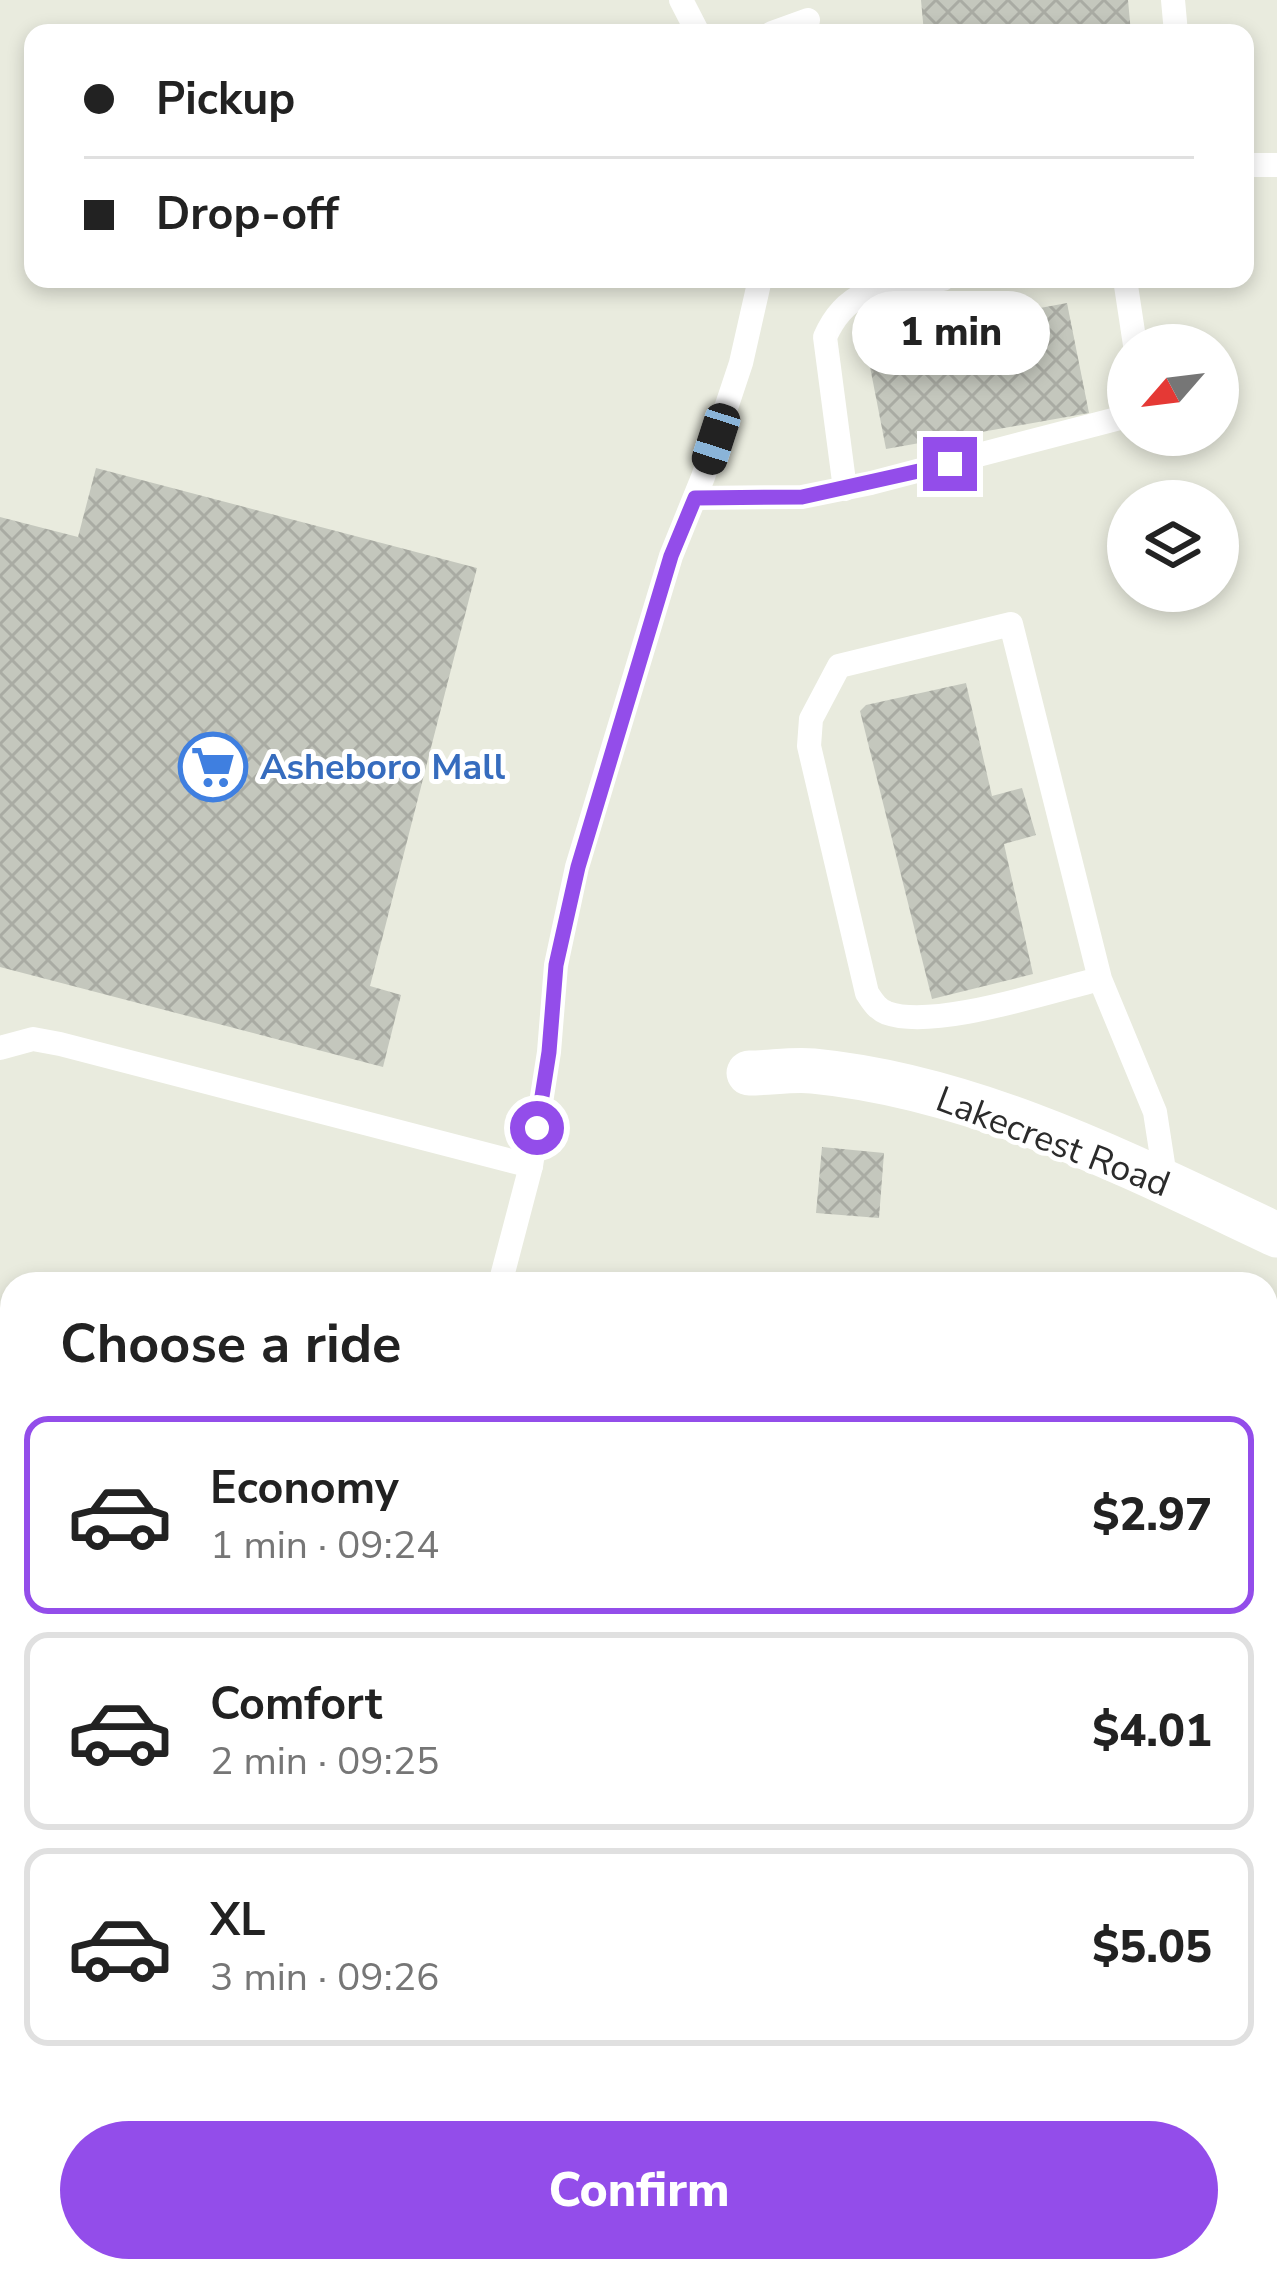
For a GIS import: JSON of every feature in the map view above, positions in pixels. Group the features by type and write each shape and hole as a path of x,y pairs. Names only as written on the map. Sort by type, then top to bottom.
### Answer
{"street":[{"name":"Lakecrest Road","path":"749,1073 810,1071 894,1084 998,1113 1277,1235"}],"lane":[{"path":"503,1272 531,1166 549,1052 556,965 578,867 671,556 741,363 758,288"},
{"path":"845,488 825,337 848,301 885,288"},
{"path":"1126,288 1132,324"},
{"path":"695,498 802,497 1107,424"},
{"path":"1100,980 936,1018 891,1015 876,1007 867,993 809,746 811,718 838,666 1011,624 1100,980 1155,1112 1166,1184"},
{"path":"0,1048 33,1039 60,1044 531,1166"}],"building":[{"path":"921,0 1128,0 1130,24 923,24"},
{"path":"1067,303 1089,413 886,449 865,341"},
{"name":"Asheboro Mall","path":"96,468 477,568 370,986 401,995 383,1067 0,967 0,517 78,537"},
{"path":"966,683 992,796 1022,788 1036,835 1004,844 1033,974 932,999 860,711 866,705"},
{"path":"822,1147 884,1153 879,1218 816,1213"}],"place":[{"name":"Asheboro Mall","path":"213,767"}],"route":[{"path":"537,1128 556,965 578,867 671,556 695,498 802,497 950,464"}]}
